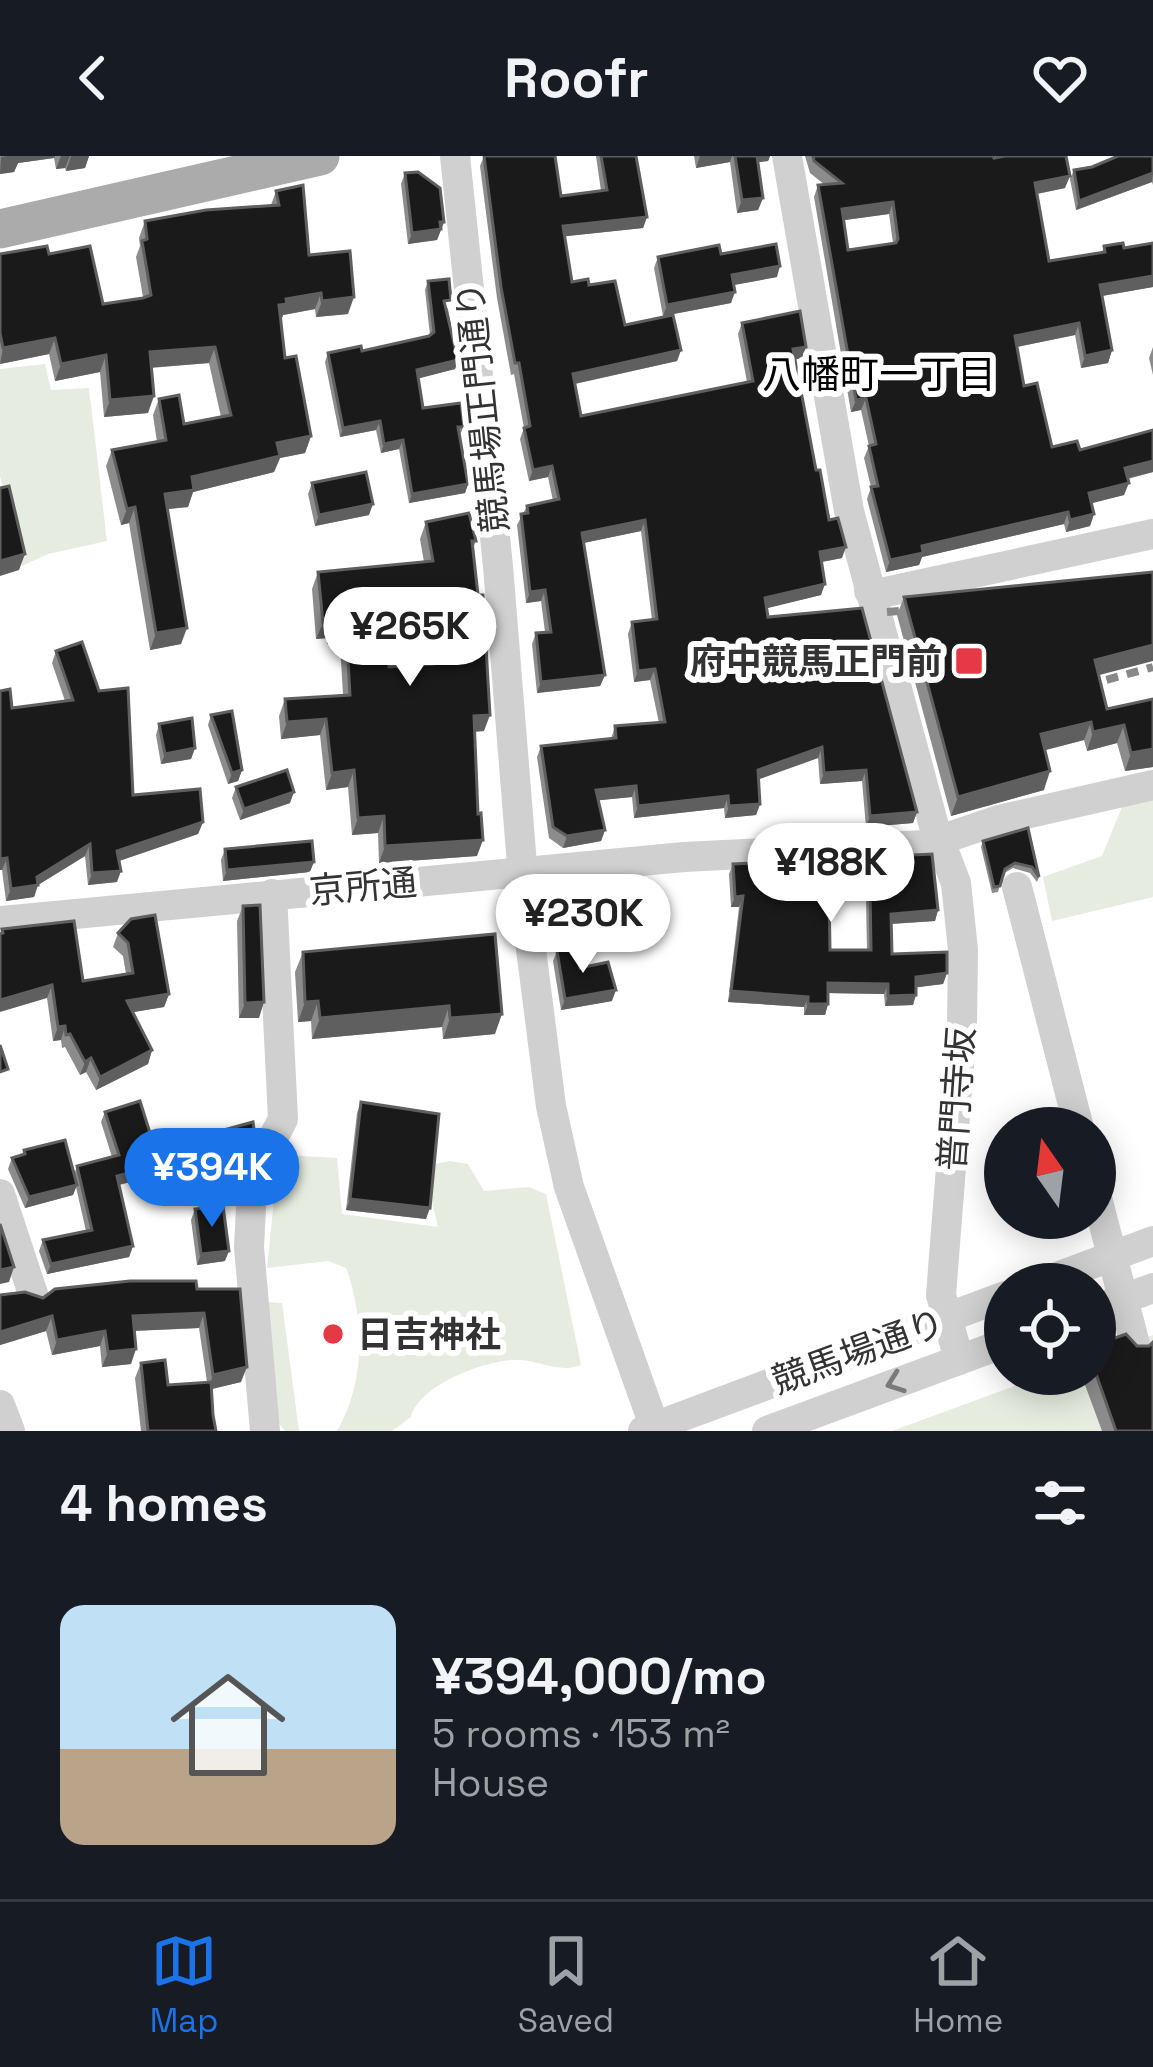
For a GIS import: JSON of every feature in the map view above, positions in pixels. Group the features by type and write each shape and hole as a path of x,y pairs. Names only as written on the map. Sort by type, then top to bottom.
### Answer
{"main road":[{"path":"0,229 320,156"}],"street":[{"name":"競馬場正門通り","path":"454,156 545,1069 561,1154 651,1430"},
{"name":"普門寺坂","path":"788,156 833,423 869,591 956,883 964,971 941,1295 959,1360"},
{"path":"869,591 881,593 1153,534"},
{"name":"京所通","path":"0,921 523,871 788,850 925,845 999,820 1153,785"},
{"path":"1017,887 1074,1107"},
{"path":"265,1431 249,1247 252,1189 283,1119 272,893"},
{"path":"0,1194 33,1294"},
{"path":"1108,1239 1136,1348"},
{"path":"1094,1263 1153,1241"},
{"path":"1116,1301 1153,1288"},
{"name":"競馬場通り","path":"651,1430 984,1304"},
{"name":"競馬場通り","path":"766,1431 984,1350"},
{"path":"0,1406 10,1431"}],"shaded area":[{"path":"45,364 51,390 89,388 107,541 48,554 22,566 0,476 0,369"},
{"path":"1153,795 1153,897 1052,921 1043,877 1102,856 1124,802"},
{"path":"285,1155 337,1158 342,1214 438,1227 430,1194 435,1164 450,1161 468,1164 484,1191 529,1187 546,1194 581,1365 565,1368 515,1360 487,1365 439,1385 392,1431 337,1431 357,1372 357,1308 346,1268 328,1261 267,1268 275,1189"},
{"path":"266,1302 282,1303 299,1431 285,1431 278,1422"},
{"path":"1153,1335 1153,1431 892,1431 990,1395 1116,1395 1116,1348"}],"building":[{"path":"484,156 555,156 561,196 607,190 601,156 636,156 647,217 563,226 572,282 615,281 625,325 673,315 681,350 573,374 581,416 753,381 742,323 800,311 806,347 793,349 816,470 820,470 829,520 838,518 846,547 820,552 825,584 765,598 768,617 862,608 917,812 870,816 866,770 824,773 822,747 758,770 760,804 729,806 728,796 638,806 636,786 596,790 605,830 567,836 553,827 541,746 616,738 615,726 665,722 655,669 638,671 632,622 657,619 645,520 582,533 605,675 541,682 536,633 551,632 545,590 530,592 521,514 528,513 527,506 559,499 552,466 533,470 524,428 530,426 501,287"},
{"path":"735,156 757,156 763,198 742,200"},
{"path":"813,156 1066,156 1070,176 1035,183 1049,261 1105,252 1104,246 1153,243 1153,276 1100,285 1112,350 1085,356 1079,323 1015,336 1024,386 1037,383 1052,447 1077,441 1080,450 1153,430 1153,461 1125,468 1129,483 1089,493 1094,514 1070,520 1068,512 922,546 923,553 890,560 871,487 878,486 869,446 876,444 866,398 856,400 818,185 842,183","holes":["893,202 898,239 848,250 842,209"]},
{"path":"1118,156 1153,156 1153,173 1079,201 1074,170"},
{"path":"418,172 440,188 441,229 412,233 405,173"},
{"path":"303,185 309,255 350,251 354,297 322,301 321,293 286,299 287,304 279,305 285,358 296,356 311,436 277,443 280,456 192,477 194,490 165,494 187,628 156,633 135,507 127,509 112,450 166,440 159,399 179,395 184,424 231,415 215,347 150,352 154,396 110,400 106,355 61,364 55,338 3,348 0,254 47,246 49,254 90,246 103,304 143,298 151,295 142,241 147,239 145,221 206,210 279,205 276,191"},
{"path":"776,244 780,266 732,275 735,292 667,305 658,257 719,245 721,254"},
{"path":"449,279 451,300 444,301 458,360 417,370 423,408 461,403 464,427 458,427 468,484 412,494 403,440 384,444 380,421 343,428 328,353 361,346 362,351 429,336 434,332 428,281"},
{"path":"366,472 373,504 319,515 312,483"},
{"path":"9,486 25,554 0,561 0,488"},
{"path":"469,513 476,541 472,541 478,595 483,595 490,715 474,716 483,840 385,846 384,816 358,818 354,770 332,773 326,719 287,722 285,699 350,695 346,626 323,623 318,572 433,561 426,522","holes":["439,611 441,653 433,654 433,664 389,667 386,616"]},
{"path":"1153,572 1153,645 1095,660 1107,709 1153,699 1153,749 1131,753 1124,725 1093,732 1091,722 1041,734 1050,771 958,797 904,597"},
{"path":"82,642 99,691 128,688 133,795 200,789 203,822 117,851 121,871 92,873 90,844 37,877 38,885 11,889 7,858 0,859 0,691 10,689 12,708 73,700 56,651"},
{"path":"232,711 242,770 232,773 211,715"},
{"path":"192,718 195,748 165,754 159,724"},
{"path":"287,770 294,792 244,809 236,787"},
{"path":"1028,828 1039,877 1032,867 1015,863 1005,869 1000,886 994,887 983,841"},
{"path":"312,841 314,862 227,870 225,849"},
{"path":"932,854 938,910 891,914 892,954 947,952 947,973 916,977 916,995 888,996 888,984 828,983 828,1004 808,1004 808,997 731,991 743,896 735,897 733,864","holes":["829,890 870,890 871,950 830,950"]},
{"path":"260,905 264,1002 245,1003 243,906"},
{"path":"155,915 169,994 127,1001 152,1050 100,1077 91,1058 85,1062 70,1034 66,1035 65,1026 58,1027 52,985 0,1000 2,929 74,921 83,981 133,973 128,943 118,933 131,919"},
{"path":"495,934 502,1014 450,1018 449,1006 320,1018 318,1001 305,1002 303,952"},
{"path":"575,946 580,968 608,962 616,990 565,999 557,951"},
{"path":"0,1045 8,1069 0,1072"},
{"path":"140,1101 155,1149 253,1122 254,1129 242,1155 158,1179 154,1166 117,1176 133,1246 51,1264 43,1240 92,1230 77,1166 119,1155 105,1112"},
{"path":"361,1102 439,1114 430,1208 350,1199"},
{"path":"65,1140 77,1185 29,1197 12,1158 25,1154 24,1150"},
{"path":"223,1206 229,1251 201,1254 195,1209"},
{"path":"0,1224 14,1267 0,1270"},
{"path":"130,1281 196,1281 197,1289 240,1289 247,1367 213,1375 204,1313 133,1316 136,1349 108,1352 105,1331 57,1340 52,1316 0,1332 0,1295 25,1292 43,1298 55,1289"},
{"path":"1126,1334 1137,1346 1153,1342 1153,1431 1116,1431 1103,1395 1116,1395 1116,1338"},
{"path":"165,1360 168,1385 211,1382 216,1431 148,1431 141,1363"}],"railway":[{"path":"887,612 932,608"},
{"path":"1066,691 1153,667"}],"place":[{"name":"府中競馬正門前","path":"969,661"},
{"name":"日吉神社","path":"333,1334"}],"district":[{"name":"八幡町一丁目","path":"879,374"}]}
